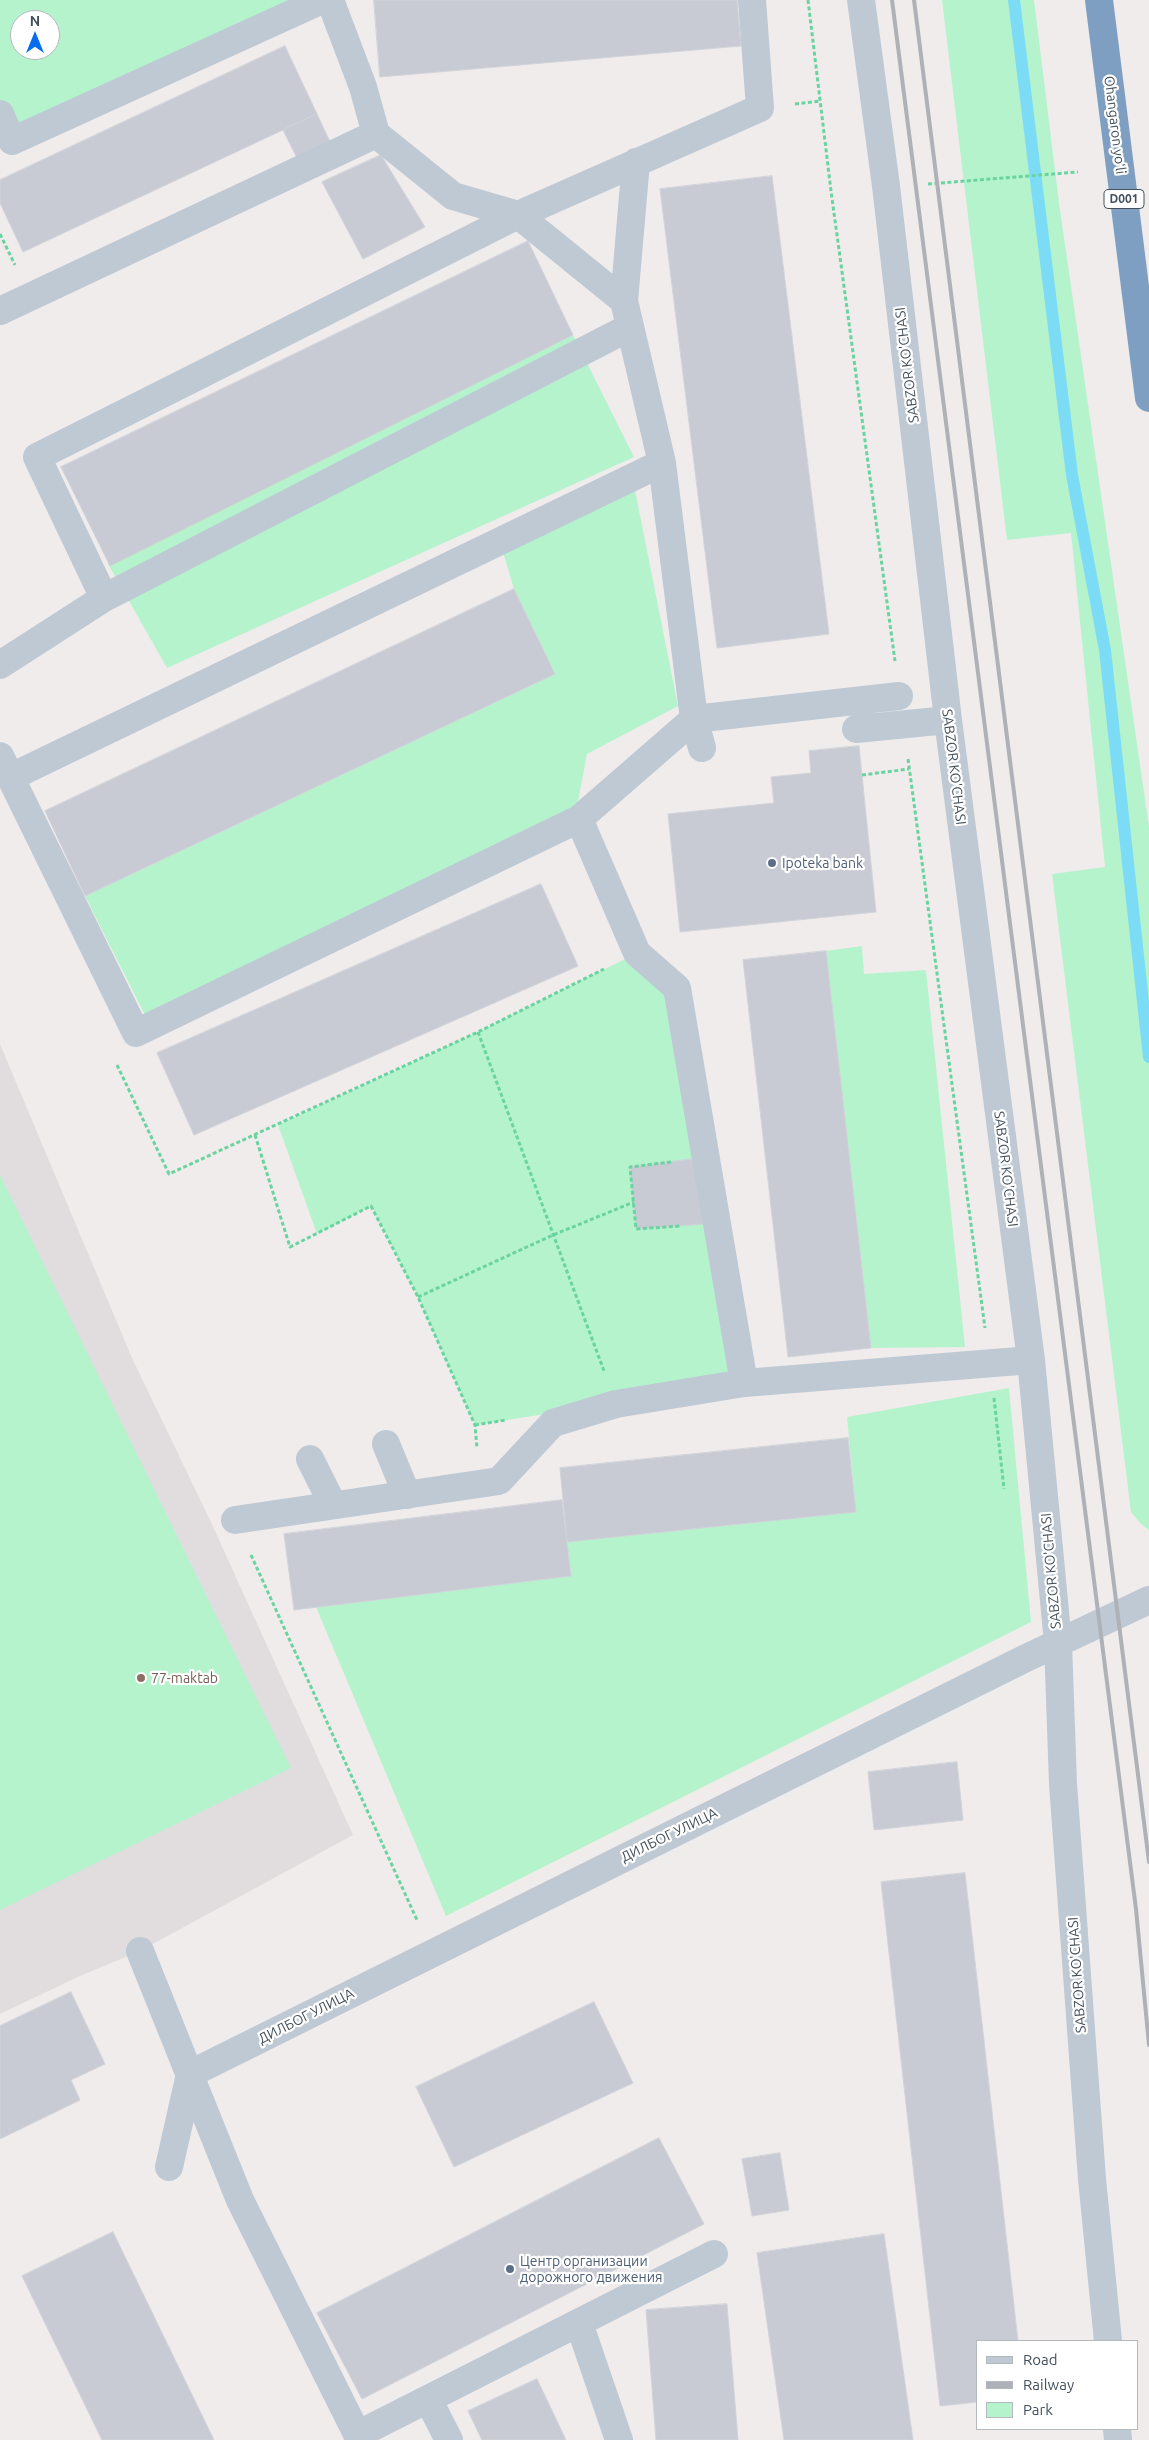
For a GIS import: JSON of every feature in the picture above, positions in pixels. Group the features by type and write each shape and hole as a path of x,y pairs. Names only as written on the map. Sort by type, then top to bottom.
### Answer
{"highway":[{"name":"Ohangaron yoʻli","path":"1099,0 1149,398"}],"street":[{"path":"0,114 12,141 322,0"},
{"path":"330,0 363,87 376,134 453,196 518,215 627,314"},
{"path":"104,598 37,457 518,215 760,108 752,0"},
{"name":"SABZOR KO'CHASI","path":"861,0 887,196 948,720 1031,1360 1058,1643 1063,1784 1092,2179 1108,2340"},
{"path":"0,310 376,134"},
{"path":"636,162 627,314 662,463 694,719 702,748"},
{"path":"0,665 104,598 627,314"},
{"path":"662,463 6,766 136,1033 579,819 694,719 899,696"},
{"path":"856,729 948,720"},
{"path":"579,819 637,953 677,988 744,1383"},
{"path":"235,1520 499,1481 553,1423 616,1404 744,1383 1031,1360"},
{"path":"386,1444 407,1495"},
{"path":"310,1459 333,1505"},
{"name":"ДИЛБОГ УЛИЦА","path":"190,2074 1058,1643 1149,1600"},
{"path":"140,1952 240,2200 359,2438 428,2399 714,2254"},
{"path":"169,2167 190,2074"},
{"path":"579,2322 619,2440"},
{"path":"428,2399 450,2440"}],"path":[{"path":"808,0 831,191 899,696"},
{"path":"928,184 1078,172"},
{"path":"903,724 990,1363 1004,1491"},
{"path":"862,775 909,769"},
{"path":"136,1033 116,1063 169,1174 478,1032 637,953"},
{"path":"478,1032 616,1404"},
{"path":"255,1135 290,1247 371,1206 418,1297 475,1425 479,1485"},
{"path":"418,1297 554,1235 634,1202"},
{"path":"235,1520 432,1953"}],"shaded area":[{"name":"77-maktab","path":"0,1044 132,1358 210,1520 353,1835 140,1951 80,1976 0,2014"}],"green space":[{"path":"0,0 322,0 12,141 0,114"},
{"path":"942,0 1034,0 1059,203 1149,827 1149,1530 1131,1512 1052,874 1105,867 1071,533 1007,540"},
{"path":"573,335 634,457 167,668 107,562"},
{"path":"634,485 678,706 587,754 576,812 146,1017 85,896 555,674 514,589 503,552"},
{"path":"862,946 864,974 926,970 965,1347 871,1348 826,951"},
{"path":"637,953 677,988 744,1383 475,1425 418,1297 371,1206 317,1234 278,1125 478,1032"},
{"name":"77-maktab","path":"0,1175 291,1768 0,1910"},
{"path":"1009,1388 1031,1622 446,1916 316,1607 571,1576 567,1542 856,1512 847,1417"}],"building":[{"path":"374,0 737,0 741,46 380,77"},
{"path":"285,46 317,114 23,252 0,203 0,180"},
{"path":"317,114 332,146 299,162 283,130"},
{"path":"381,155 425,227 363,259 322,182"},
{"path":"772,176 829,634 717,648 660,189"},
{"path":"528,241 573,335 110,566 61,467"},
{"path":"514,589 555,674 85,896 45,811"},
{"name":"Ipoteka bank","path":"859,746 876,912 680,932 668,814 774,803 771,777 811,773 809,751"},
{"path":"541,884 578,966 194,1135 157,1053"},
{"path":"826,951 871,1348 788,1357 743,960"},
{"path":"694,1159 705,1224 636,1229 630,1167"},
{"path":"848,1438 856,1512 567,1542 560,1468"},
{"path":"562,1500 571,1576 294,1610 284,1534"},
{"path":"957,1762 963,1820 874,1830 868,1772"},
{"path":"965,1873 1018,2340 976,2340 976,2402 940,2406 881,1882"},
{"path":"71,1992 105,2064 71,2080 80,2100 0,2139 0,2026"},
{"path":"594,2002 633,2083 454,2167 416,2087"},
{"name":"Центр организации дорожного движения","path":"659,2138 704,2224 362,2399 317,2313"},
{"path":"780,2153 789,2210 752,2216 742,2159"},
{"path":"113,2232 214,2440 102,2440 22,2276"},
{"path":"884,2234 913,2440 784,2440 757,2253"},
{"path":"727,2304 738,2440 656,2440 646,2310"},
{"path":"537,2379 566,2440 482,2440 468,2411"}],"waterway":[{"path":"1014,0 1072,475 1105,650 1149,1057"}],"railway":[{"path":"892,0 1136,1909 1149,2045"},
{"path":"914,0 1149,1862"}],"place":[{"name":"Ipoteka bank","path":"772,863"},
{"name":"77-maktab","path":"141,1678"},
{"name":"Центр организации дорожного движения","path":"510,2269"}]}
